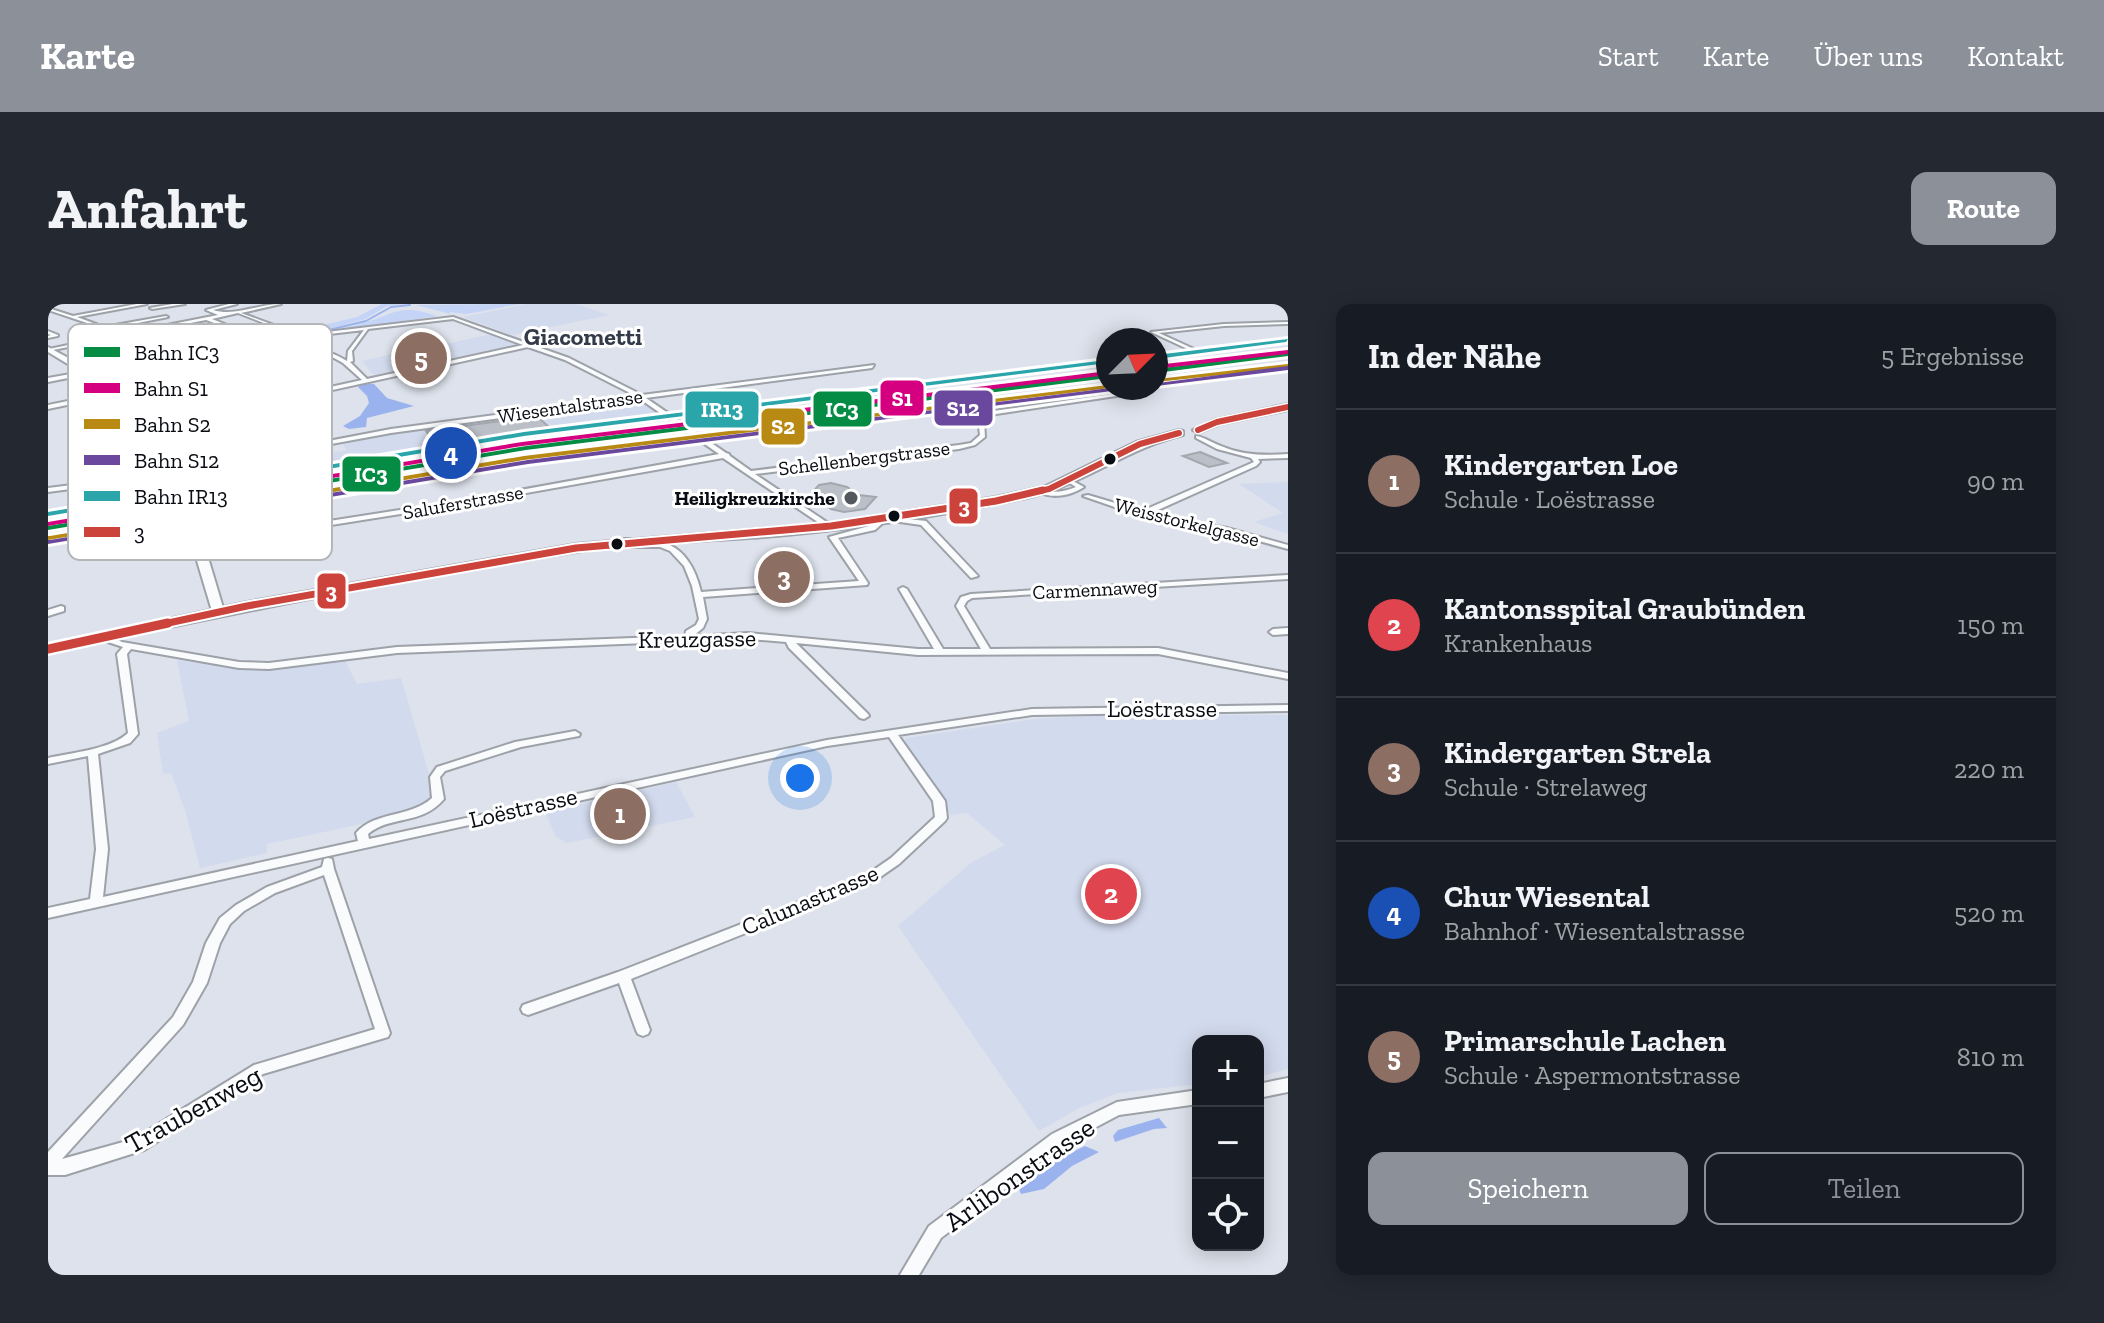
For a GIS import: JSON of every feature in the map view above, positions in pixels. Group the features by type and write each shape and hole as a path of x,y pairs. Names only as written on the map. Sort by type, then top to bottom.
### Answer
{"main road":[{"path":"49,349 68,361"},
{"path":"48,649 218,611 627,541 828,527 887,520 1041,492 1071,482 1143,441 1179,433 1176,431 1182,428 1198,433 1217,422 1288,407"},
{"path":"203,560 218,611"}],"street":[{"path":"48,308 63,304"},
{"path":"73,317 145,304"},
{"path":"152,306 183,304"},
{"path":"224,316 208,310 235,304"},
{"path":"152,306 166,317 184,324 279,304"},
{"path":"48,308 89,324"},
{"path":"237,313 267,324"},
{"path":"128,324 166,317"},
{"path":"332,334 446,317 529,345 582,366 640,396 828,527"},
{"path":"208,319 220,324"},
{"path":"1192,350 1153,331 1288,323"},
{"path":"350,361 350,351 366,330"},
{"path":"332,386 529,345"},
{"path":"333,353 350,351"},
{"path":"333,353 350,361 364,379"},
{"name":"Wiesentalstrasse","path":"332,440 872,366"},
{"path":"48,380 68,376"},
{"name":"Schellenbergstrasse","path":"753,472 965,446 980,440 983,436 981,419 995,412 1096,398"},
{"path":"48,407 68,403"},
{"path":"1198,433 1230,451 1254,457 1288,456"},
{"name":"Saluferstrasse","path":"332,523 481,500 727,455"},
{"path":"1142,514 1254,465 1257,462 1254,457"},
{"path":"48,490 68,487"},
{"name":"Weisstorkelgasse","path":"1086,496 1142,514 1227,530 1288,547"},
{"path":"697,595 864,583 833,537 878,526 887,520 923,523 974,576"},
{"path":"627,541 630,545 661,545 674,552 692,571 703,623 689,633 689,638"},
{"name":"Carmennaweg","path":"987,652 960,606 964,599 971,596 1288,577"},
{"path":"903,589 940,652"},
{"path":"48,613 61,609"},
{"path":"1273,632 1288,631"},
{"name":"Kreuzgasse","path":"110,635 113,641 128,646 239,665 269,666 388,650 733,636 940,652 1158,651 1288,676"},
{"path":"790,640 792,646 864,716"},
{"path":"48,761 122,743 133,734 122,654 128,646"},
{"name":"Loëstrasse","path":"48,913 758,757 891,733 1041,712 1288,708"},
{"name":"Calunastrasse","path":"623,976 869,879 931,829 941,818 942,808 891,733"},
{"path":"364,843 362,833 369,827 412,817 431,807 438,799 435,777 441,769 519,744 575,734"},
{"path":"93,752 102,849 96,902"},
{"path":"48,1165 178,1021 200,983 213,943 225,921 271,890 328,869 327,852"},
{"name":"Traubenweg","path":"48,1165 65,1167 138,1145 259,1069 383,1033 328,869"},
{"path":"528,1009 623,976 643,1030"},
{"path":"1264,1090 1288,1085"},
{"name":"Arlibonstrasse","path":"909,1275 935,1232 1058,1139 1117,1109 1192,1098"}],"shaded area":[{"path":"382,304 405,304 387,306 365,319 332,328 332,324 328,324 357,317"},
{"path":"520,304 466,314 449,312 451,314 416,305"},
{"path":"527,304 576,304 609,315 512,335 463,317"},
{"path":"416,310 437,316 332,331 400,311"},
{"path":"492,334 519,344 379,374 373,374 362,361 411,350 404,346 431,339 445,344"},
{"path":"633,401 643,403 668,419 332,470 332,453 347,450 341,441"},
{"path":"1288,482 1288,534 1254,522 1283,513 1239,484"},
{"path":"68,515 68,527 48,531 48,518"},
{"path":"801,563 814,585 764,589 756,569"},
{"path":"344,659 357,684 401,678 434,791 430,801 409,814 267,844 267,853 200,868 186,813 171,773 163,774 157,733 189,721 177,660 266,670"},
{"path":"1106,715 1288,715 1288,1069 1264,1075 1264,1035 1192,1035 1192,1085 1118,1093 1079,1108 1039,1131 898,926 972,862 1005,845 967,813 951,815 906,738 1035,719"},
{"path":"676,782 695,817 567,843 556,837 545,812"}],"water":[{"path":"363,383 374,384 387,398 414,406 367,418 366,427 349,429 343,426 360,416 369,403 358,387"},
{"path":"1159,1118 1167,1128 1154,1129 1115,1142 1113,1136 1118,1130"},
{"path":"1085,1146 1099,1152 1072,1166 1044,1189 1021,1194 1019,1189 1062,1157"}],"building":[{"path":"537,416 552,430 543,432 548,437 468,450 441,452 426,431"},
{"path":"1200,452 1227,463 1209,467 1183,456"},
{"name":"Heiligkreuzkirche","path":"831,483 847,487 859,495 876,497 865,509 844,512 831,509 816,497 809,496 819,485"}],"waterway":[{"path":"332,329 366,321 391,307 410,305"}],"rail line":[{"name":"IR13","path":"1168,355 1286,340"},
{"name":"S1","path":"1168,366 1288,352"},
{"name":"IC3","path":"1168,369 1288,354"},
{"name":"IR13","path":"332,466 524,434 1096,363"},
{"name":"S2","path":"1168,380 1288,366"},
{"name":"S12","path":"1168,384 1288,368"},
{"name":"S1","path":"332,476 522,444 1096,374"},
{"name":"IC3","path":"332,480 526,448 1096,377"},
{"name":"S2","path":"332,490 524,458 1096,388"},
{"name":"S12","path":"332,495 528,462 1096,392"},
{"name":"IR13","path":"48,514 68,511"},
{"name":"S1","path":"48,524 68,521"},
{"name":"IC3","path":"48,528 68,525"},
{"name":"S2","path":"50,538 68,535"},
{"name":"S12","path":"50,542 68,539"}],"transit line":[{"name":"3","path":"1198,430 1217,422 1288,407"},
{"name":"3","path":"48,649 247,606 576,548 831,526 996,501 1049,489 1140,444 1179,433"}],"place":[{"name":"Primarschule Lachen","path":"421,358"},
{"name":"Chur Wiesental","path":"451,453"},
{"name":"Heiligkreuzkirche","path":"851,498"},
{"name":"Kindergarten Strela","path":"784,577"},
{"name":"Kindergarten Loe","path":"620,814"},
{"name":"Kantonsspital Graubünden","path":"1111,894"}],"district":[{"name":"Giacometti","path":"583,337"}]}
